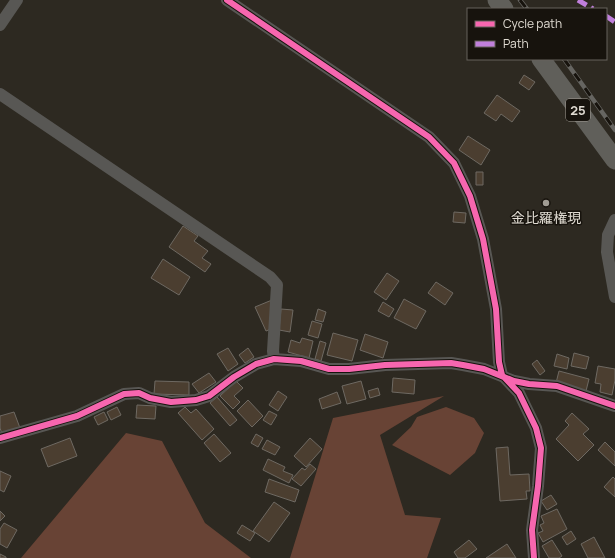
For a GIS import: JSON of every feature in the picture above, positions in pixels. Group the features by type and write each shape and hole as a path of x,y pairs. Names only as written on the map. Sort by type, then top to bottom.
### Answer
{"main road":[{"path":"497,0 503,8"},
{"name":"25","path":"542,60 615,160"}],"street":[{"path":"0,25 17,0"},
{"path":"227,0 429,137 454,163 470,196 483,239 496,309 499,362 502,375 519,393 536,428 541,448 532,530 534,558"},
{"path":"0,94 270,277 277,285 273,351 274,360"},
{"path":"615,220 608,235 607,252 615,297"},
{"path":"0,438 77,416 124,394 139,393 150,398 171,402 196,400 209,396 234,377 256,364 274,360 300,361 329,369 349,369 385,365 451,363 484,369 514,381 529,384 557,386 615,406"}],"shaded area":[{"path":"444,396 380,435 405,515 441,518 427,558 290,558 333,418"},
{"path":"446,407 474,418 484,433 475,453 450,475 392,445 411,427 417,417"},
{"path":"126,433 162,441 205,523 251,558 21,558"}],"building":[{"path":"524,75 535,82 529,90 519,83"},
{"path":"497,95 520,111 512,122 501,114 496,121 484,113"},
{"path":"468,136 490,150 481,165 459,150"},
{"path":"476,172 483,172 483,185 476,185"},
{"path":"454,212 466,213 465,223 453,222"},
{"path":"183,226 198,236 194,241 208,251 202,258 211,264 205,272 169,247"},
{"path":"163,259 190,277 179,295 151,278"},
{"path":"387,273 399,281 386,300 374,292"},
{"path":"436,282 453,293 445,305 428,293"},
{"path":"404,299 426,311 416,329 394,318"},
{"path":"272,300 271,329 266,331 255,307"},
{"path":"383,302 394,309 389,317 378,311"},
{"path":"281,309 293,310 290,332 279,330"},
{"path":"318,309 326,312 323,322 315,320"},
{"path":"312,321 322,324 318,338 308,335"},
{"path":"333,333 358,340 352,361 327,355"},
{"path":"365,334 388,342 383,358 360,350"},
{"path":"302,338 313,341 309,358 288,352 291,340 300,343"},
{"path":"320,341 326,343 321,361 315,359"},
{"path":"228,348 238,364 228,371 217,354"},
{"path":"248,348 254,357 245,363 239,355"},
{"path":"574,353 589,357 586,369 571,366"},
{"path":"557,354 569,358 567,369 554,366"},
{"path":"537,360 545,371 540,375 532,364"},
{"path":"598,366 615,369 615,380 612,395 600,392 601,384 595,383"},
{"path":"559,371 589,379 586,391 556,383"},
{"path":"209,373 216,382 199,393 192,384"},
{"path":"393,378 415,380 414,394 392,392"},
{"path":"155,381 189,382 189,395 154,394"},
{"path":"236,381 243,388 234,396 240,402 233,409 220,396"},
{"path":"361,381 366,399 347,404 342,386"},
{"path":"378,388 380,395 370,398 368,391"},
{"path":"278,391 287,397 278,411 269,405"},
{"path":"337,392 341,403 322,409 319,399"},
{"path":"217,397 237,420 230,426 210,403"},
{"path":"248,400 263,416 252,427 237,411"},
{"path":"137,405 156,406 155,419 136,418"},
{"path":"117,407 121,415 111,420 107,412"},
{"path":"185,407 191,413 196,409 214,429 202,440 178,413"},
{"path":"269,411 277,415 271,425 263,420"},
{"path":"14,412 20,428 2,434 0,428 0,416"},
{"path":"104,412 108,420 98,425 94,417"},
{"path":"572,413 589,429 583,434 594,445 578,461 556,439 569,425 565,421"},
{"path":"214,434 231,453 220,462 204,443"},
{"path":"256,434 263,438 258,447 251,443"},
{"path":"70,438 77,456 48,467 41,449"},
{"path":"310,438 322,449 306,467 294,456"},
{"path":"267,440 280,447 275,455 262,449"},
{"path":"605,442 615,452 615,466 598,450"},
{"path":"508,447 510,475 529,474 530,491 526,491 527,499 500,501 496,448"},
{"path":"268,459 285,467 283,471 293,475 289,483 263,470"},
{"path":"310,464 316,469 301,486 292,479 302,468 305,470"},
{"path":"0,471 11,476 4,492 0,490"},
{"path":"613,477 615,479 615,497 604,487"},
{"path":"269,479 299,490 295,502 265,492"},
{"path":"551,495 557,504 547,510 541,501"},
{"path":"274,502 290,513 269,542 253,531"},
{"path":"557,509 567,529 543,542 538,533 543,531 540,525 544,523 541,516"},
{"path":"0,511 5,516 0,521"},
{"path":"4,523 17,530 7,548 0,544 0,529"},
{"path":"242,525 255,533 250,541 237,533"},
{"path":"571,531 576,539 567,545 562,537"},
{"path":"594,537 605,558 588,558 581,544"},
{"path":"469,540 477,549 465,558 458,558 454,552"},
{"path":"552,540 562,556 559,558 549,558 542,546"},
{"path":"507,544 516,558 486,558"},
{"path":"0,554 6,557 6,558 0,558"}],"railway":[{"path":"520,0 526,8"},
{"path":"565,60 615,130"}],"marked path":[{"path":"578,0 591,8"},
{"path":"607,17 615,22"}],"cycle path":[{"path":"227,0 429,137 454,163 470,196 483,239 496,309 499,362 502,375 519,393 536,428 541,448 532,530 534,558"},
{"path":"0,438 77,416 124,394 139,393 150,398 171,402 196,400 209,396 234,377 256,364 274,359 301,361 329,369 349,369 385,365 451,363 484,369 514,381 529,384 557,386 615,406"}],"place":[{"name":"金比羅権現","path":"546,203"}]}
